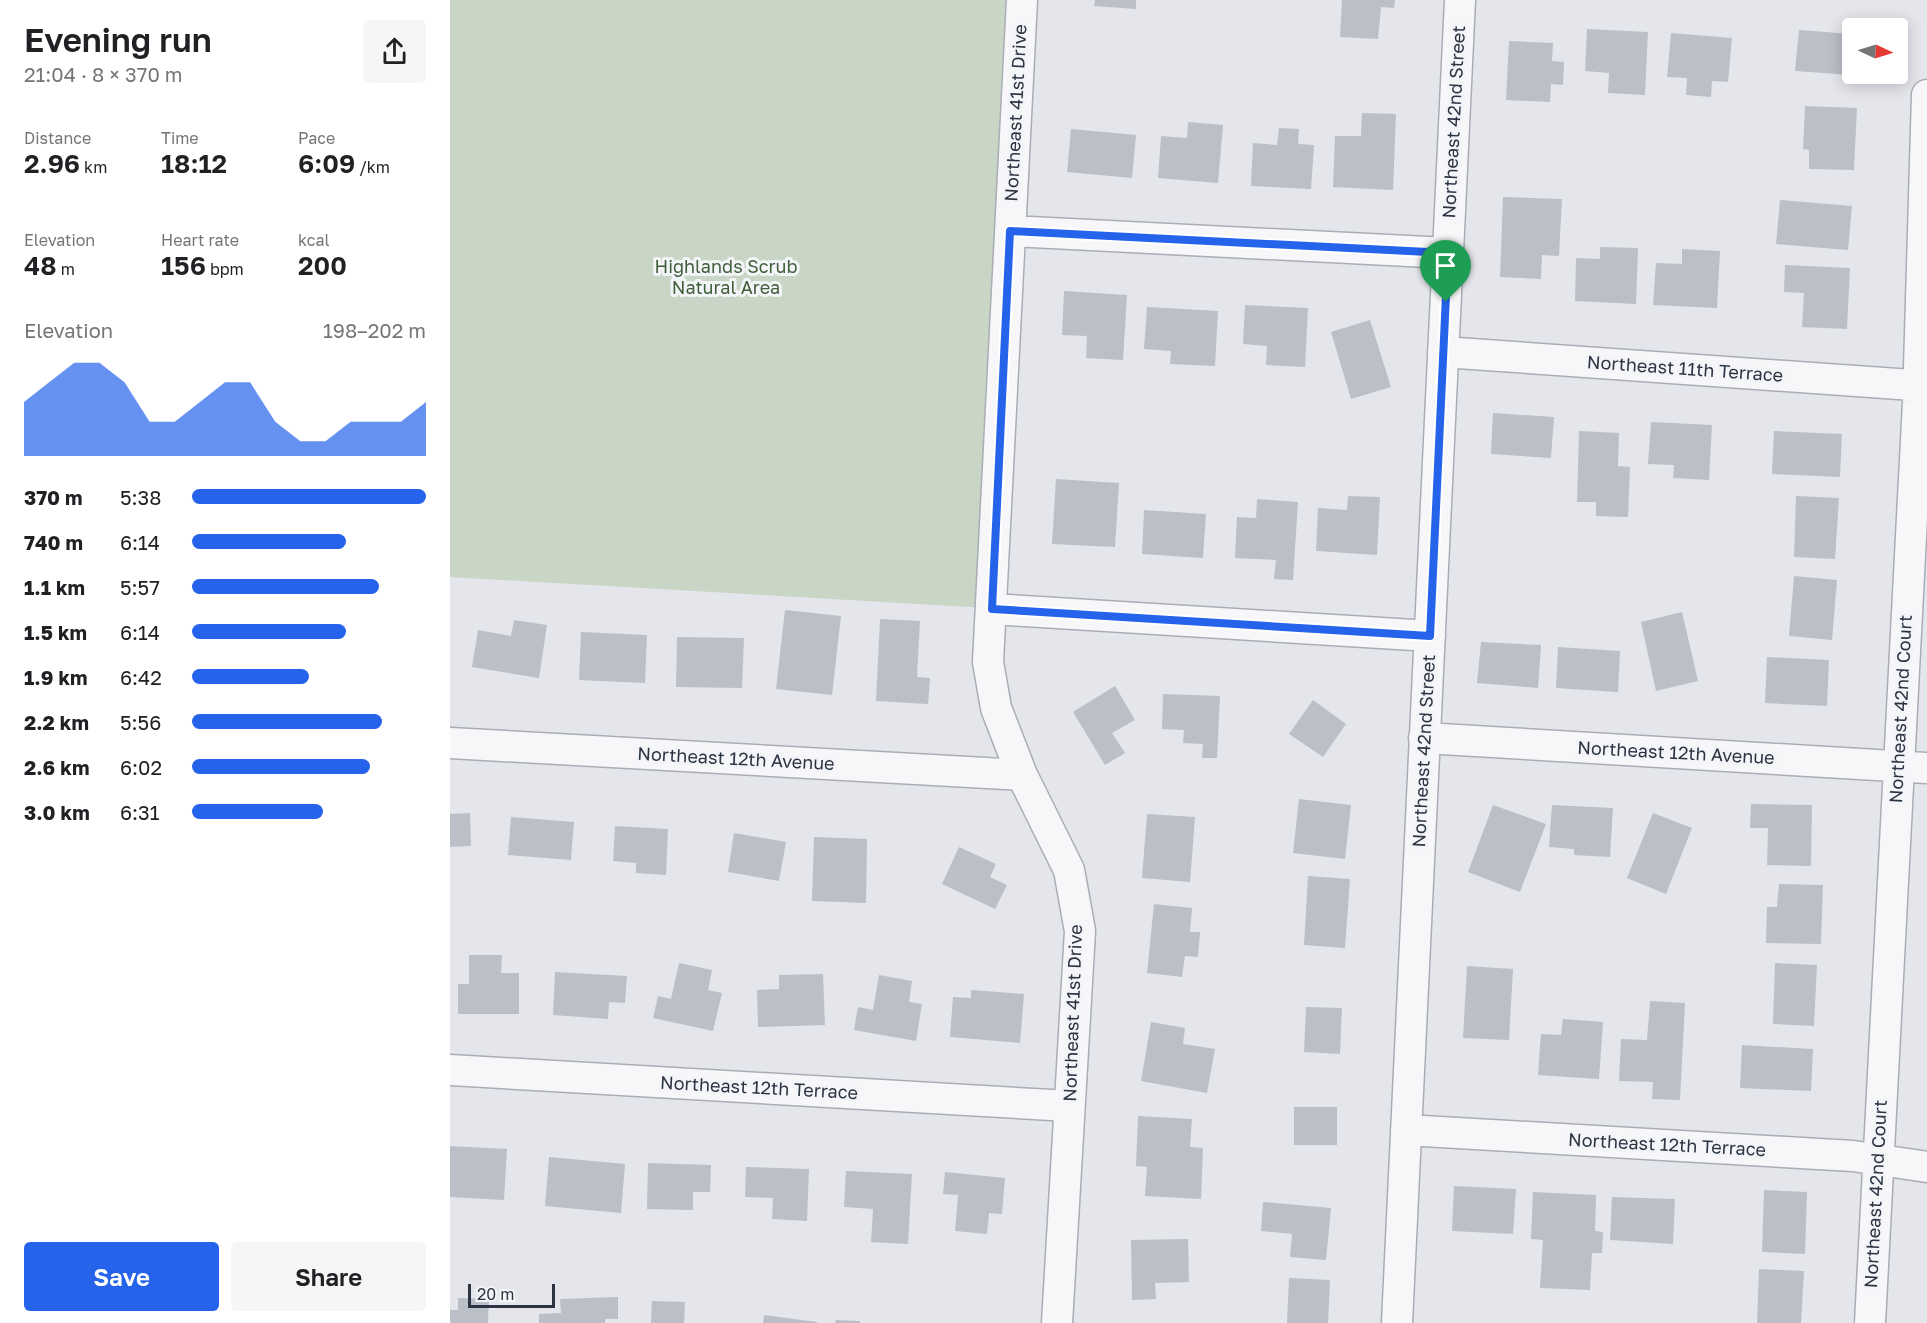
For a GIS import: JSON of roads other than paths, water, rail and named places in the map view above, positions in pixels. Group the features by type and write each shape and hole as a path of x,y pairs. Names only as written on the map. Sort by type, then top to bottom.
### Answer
{"street":[{"name":"Northeast 41st Drive","path":"1022,0 988,662 996,708 1022,776 1069,870 1080,931 1057,1323"},
{"name":"Northeast 42nd Street","path":"1397,1323 1460,0"},
{"name":"Northeast 42nd Court","path":"1870,1323 1897,766 1923,385 1927,95"},
{"path":"1010,231 1448,253"},
{"name":"Northeast 11th Terrace","path":"1443,352 1923,385"},
{"path":"992,609 1430,636"},
{"name":"Northeast 12th Avenue","path":"1424,738 1927,768"},
{"name":"Northeast 12th Avenue","path":"450,743 1022,776"},
{"name":"Northeast 12th Terrace","path":"450,1070 1069,1106"},
{"name":"Northeast 12th Terrace","path":"1406,1130 1877,1159 1927,1167"}],"park label":[{"name":"Highlands Scrub Natural Area","path":"726,277"}]}
